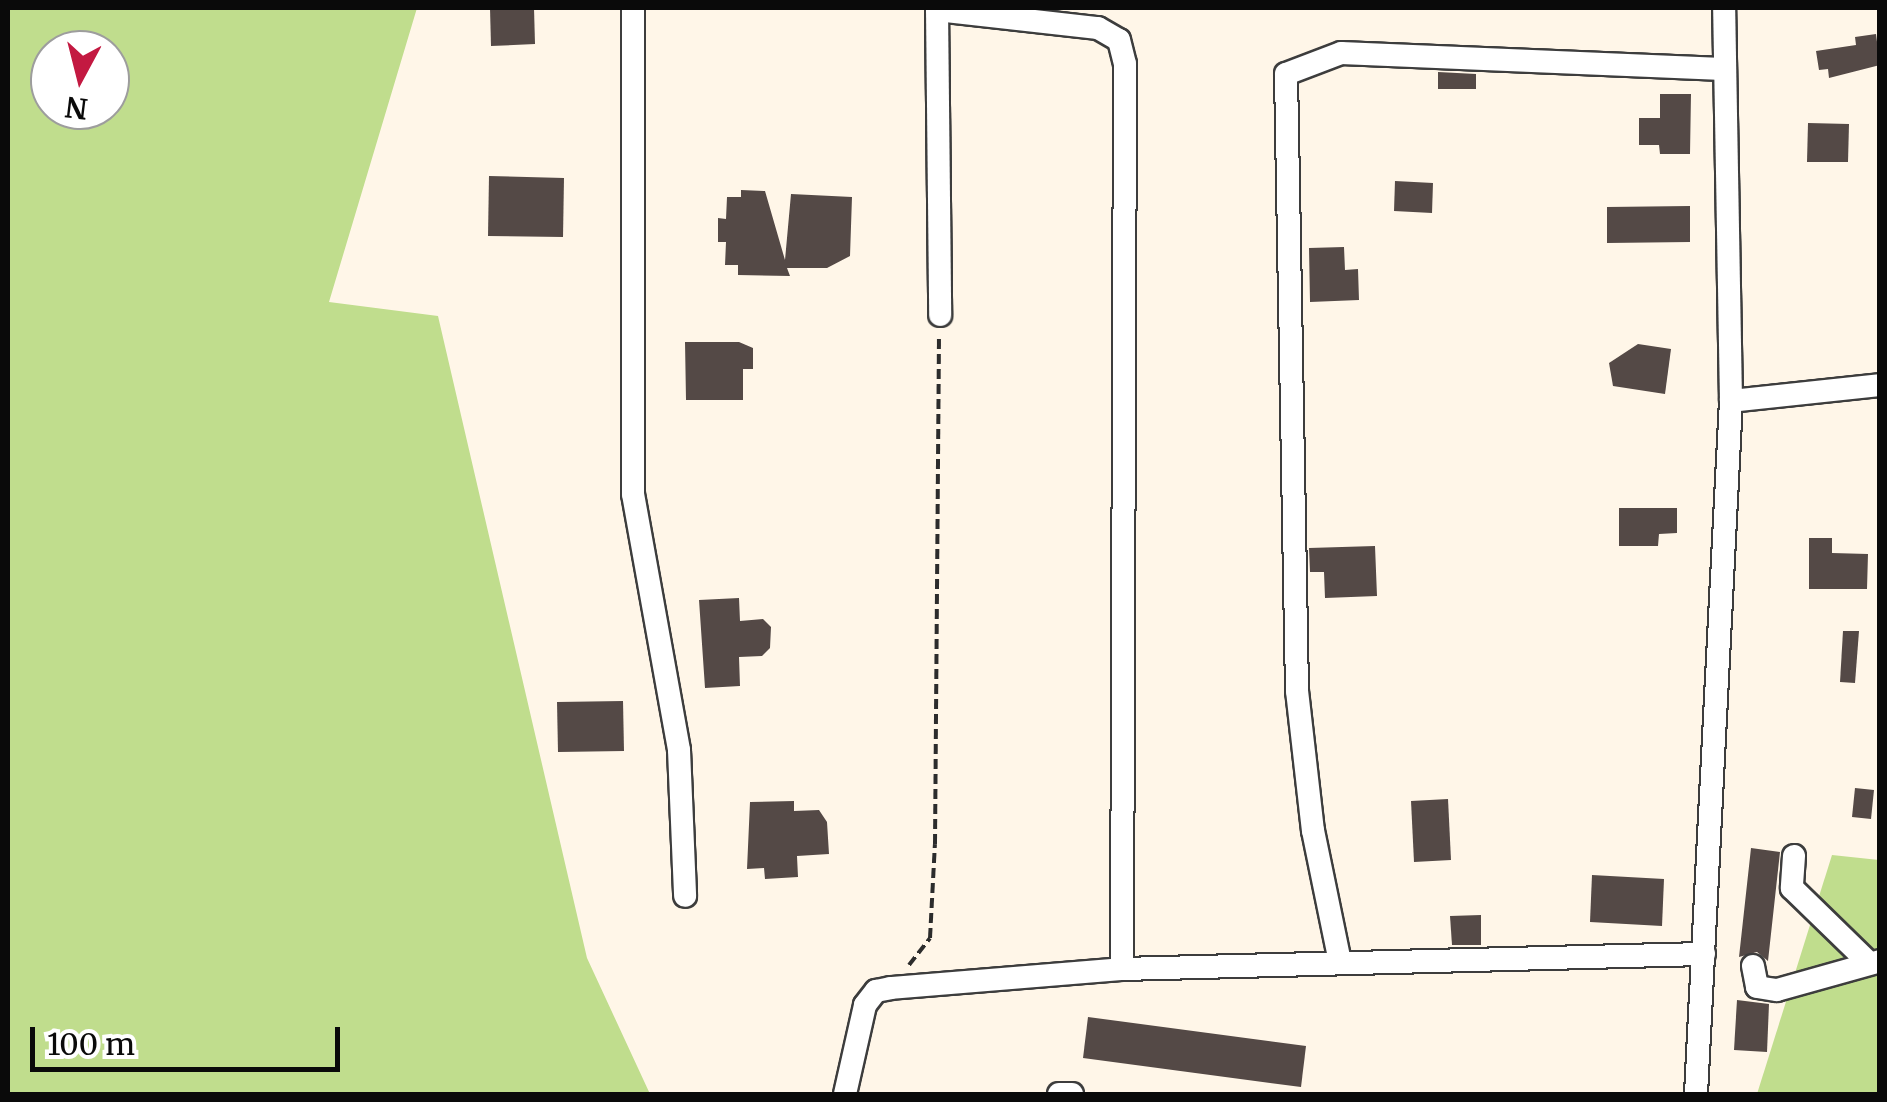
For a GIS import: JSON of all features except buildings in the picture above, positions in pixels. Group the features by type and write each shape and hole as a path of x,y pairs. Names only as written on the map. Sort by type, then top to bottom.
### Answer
{"street":[{"path":"633,8 633,494 679,750 684,896"},
{"path":"1696,1094 1731,402 1724,8"},
{"path":"940,316 937,9 1098,28 1119,40 1125,64 1122,969"},
{"path":"1340,962 1314,831 1297,691 1286,74 1341,52 1723,69"},
{"path":"1731,402 1880,385"},
{"path":"1794,856 1792,888 1874,962"},
{"path":"845,1094 865,1005 876,991 890,988 1122,969 1704,954"},
{"path":"1754,966 1757,987 1777,990 1874,962"},
{"path":"1059,1094 1072,1094"}],"path":[{"path":"890,988 930,938 940,316"}],"green space":[{"path":"8,8 417,8 329,302 438,316 587,958 650,1094 8,1094"},
{"path":"1832,855 1879,860 1879,1094 1757,1094"}]}
